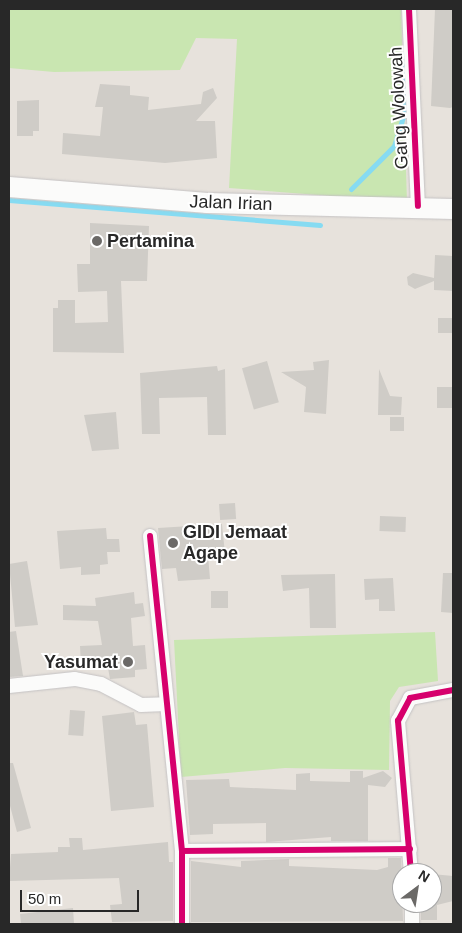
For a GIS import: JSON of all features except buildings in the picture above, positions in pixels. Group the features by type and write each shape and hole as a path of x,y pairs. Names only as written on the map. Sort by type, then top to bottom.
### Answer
{"main road":[{"name":"Jalan Irian","path":"9,187 207,203 418,206 453,209"}],"street":[{"name":"Gang Wolowah","path":"409,9 418,206"},
{"path":"150,536 182,851 182,924"},
{"path":"9,686 75,679 101,684 141,705 166,704"},
{"path":"411,863 398,721 402,706 423,693 453,690"},
{"path":"182,851 410,849"}],"green space":[{"path":"9,9 401,9 407,202 229,188 237,39 196,38 180,70 54,72 9,68"},
{"path":"435,632 438,681 399,687 390,701 389,770 285,768 181,777 174,640"}],"waterway":[{"path":"351,189 394,146 405,109 404,54"},
{"path":"9,200 320,225"}],"cycle path":[{"path":"409,9 418,206"},
{"path":"150,536 182,851 182,924"},
{"path":"410,863 398,721 410,698 453,690"},
{"path":"182,851 410,849"}],"place":[{"name":"Pertamina","path":"97,241"},
{"name":"GIDI Jemaat Agape","path":"173,543"},
{"name":"Yasumat","path":"128,662"}]}
